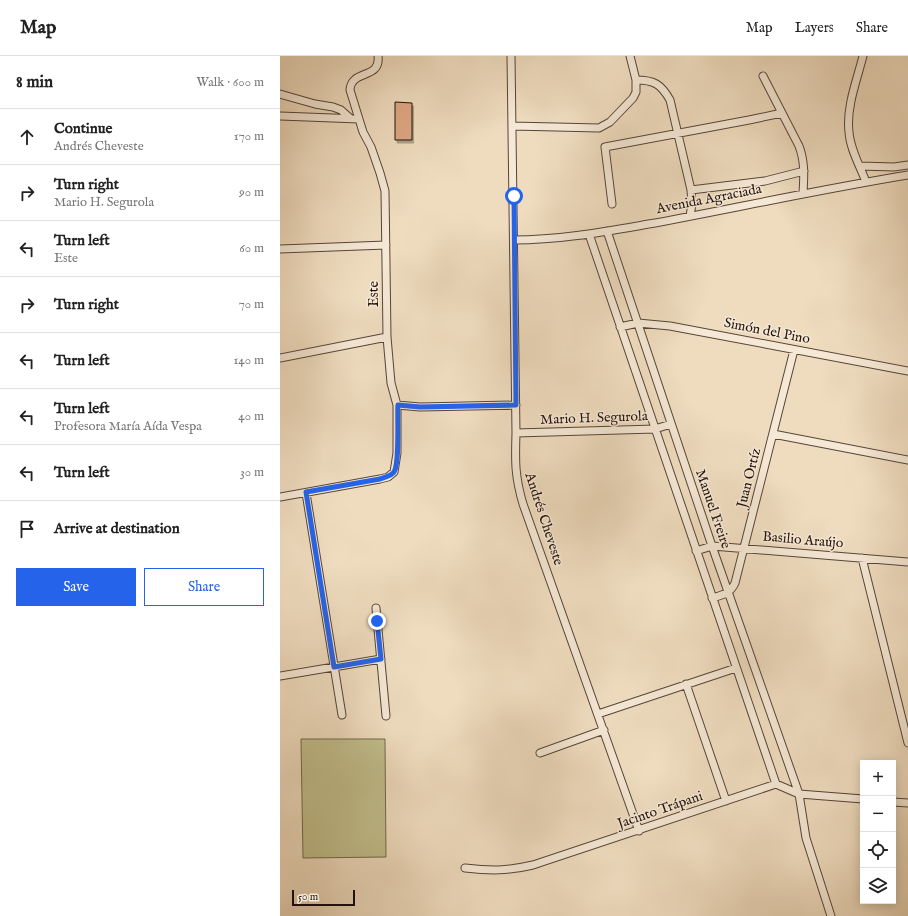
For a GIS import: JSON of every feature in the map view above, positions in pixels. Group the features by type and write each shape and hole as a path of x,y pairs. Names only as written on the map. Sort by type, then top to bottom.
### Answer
{"street":[{"name":"Este","path":"306,492 380,479 394,472 397,460 398,405 391,383 387,337 385,191 371,147 363,132 350,90 350,84 353,80 375,69 379,63 378,56"},
{"name":"Andrés Cheveste","path":"511,56 516,405 515,471 519,491 639,831"},
{"path":"512,126 599,128 610,122 634,98 636,92 636,80 630,56"},
{"path":"863,56 851,104 849,132 851,143 866,182"},
{"path":"763,76 803,156 803,193"},
{"path":"636,80 648,80 657,84 665,90 670,100 691,190 692,204 690,216"},
{"path":"280,94 315,104 333,107 341,110 350,118"},
{"path":"612,204 605,147 677,134 782,112"},
{"path":"280,116 359,119"},
{"path":"860,166 894,167 908,165"},
{"path":"691,190 765,181 804,171"},
{"name":"Avenida Agraciada","path":"514,240 543,240 589,234 690,216 803,193 908,175"},
{"name":"Manuel Freire","path":"607,231 728,593 799,794 806,838 831,916"},
{"path":"589,234 776,784 799,794 860,799"},
{"path":"280,249 386,245"},
{"name":"Simón del Pino","path":"620,327 638,323 688,329 908,371"},
{"path":"280,358 387,337"},
{"name":"Juan Ortíz","path":"728,593 731,591 735,583 794,350"},
{"path":"398,405 420,407 516,405"},
{"name":"Mario H. Segurola","path":"516,433 655,430 671,424"},
{"path":"773,434 908,460"},
{"path":"280,497 306,492 342,715"},
{"name":"Basilio Araújo","path":"696,551 712,546 908,562"},
{"path":"862,558 908,743"},
{"path":"712,598 728,593"},
{"path":"376,608 386,716"},
{"path":"280,676 381,659"},
{"path":"598,714 736,668"},
{"path":"686,684 726,801"},
{"path":"540,752 604,730"},
{"name":"Jacinto Trápani","path":"465,868 492,871 519,869 639,831 776,784"},
{"path":"896,802 908,803"}],"shaded area":[{"path":"301,739 385,739 386,857 303,858"}],"building":[{"path":"395,102 412,103 412,140 395,140"}],"route":[{"path":"377,621 381,659 334,667 306,492 380,479 394,472 397,460 398,405 420,407 516,405 514,196"}]}
